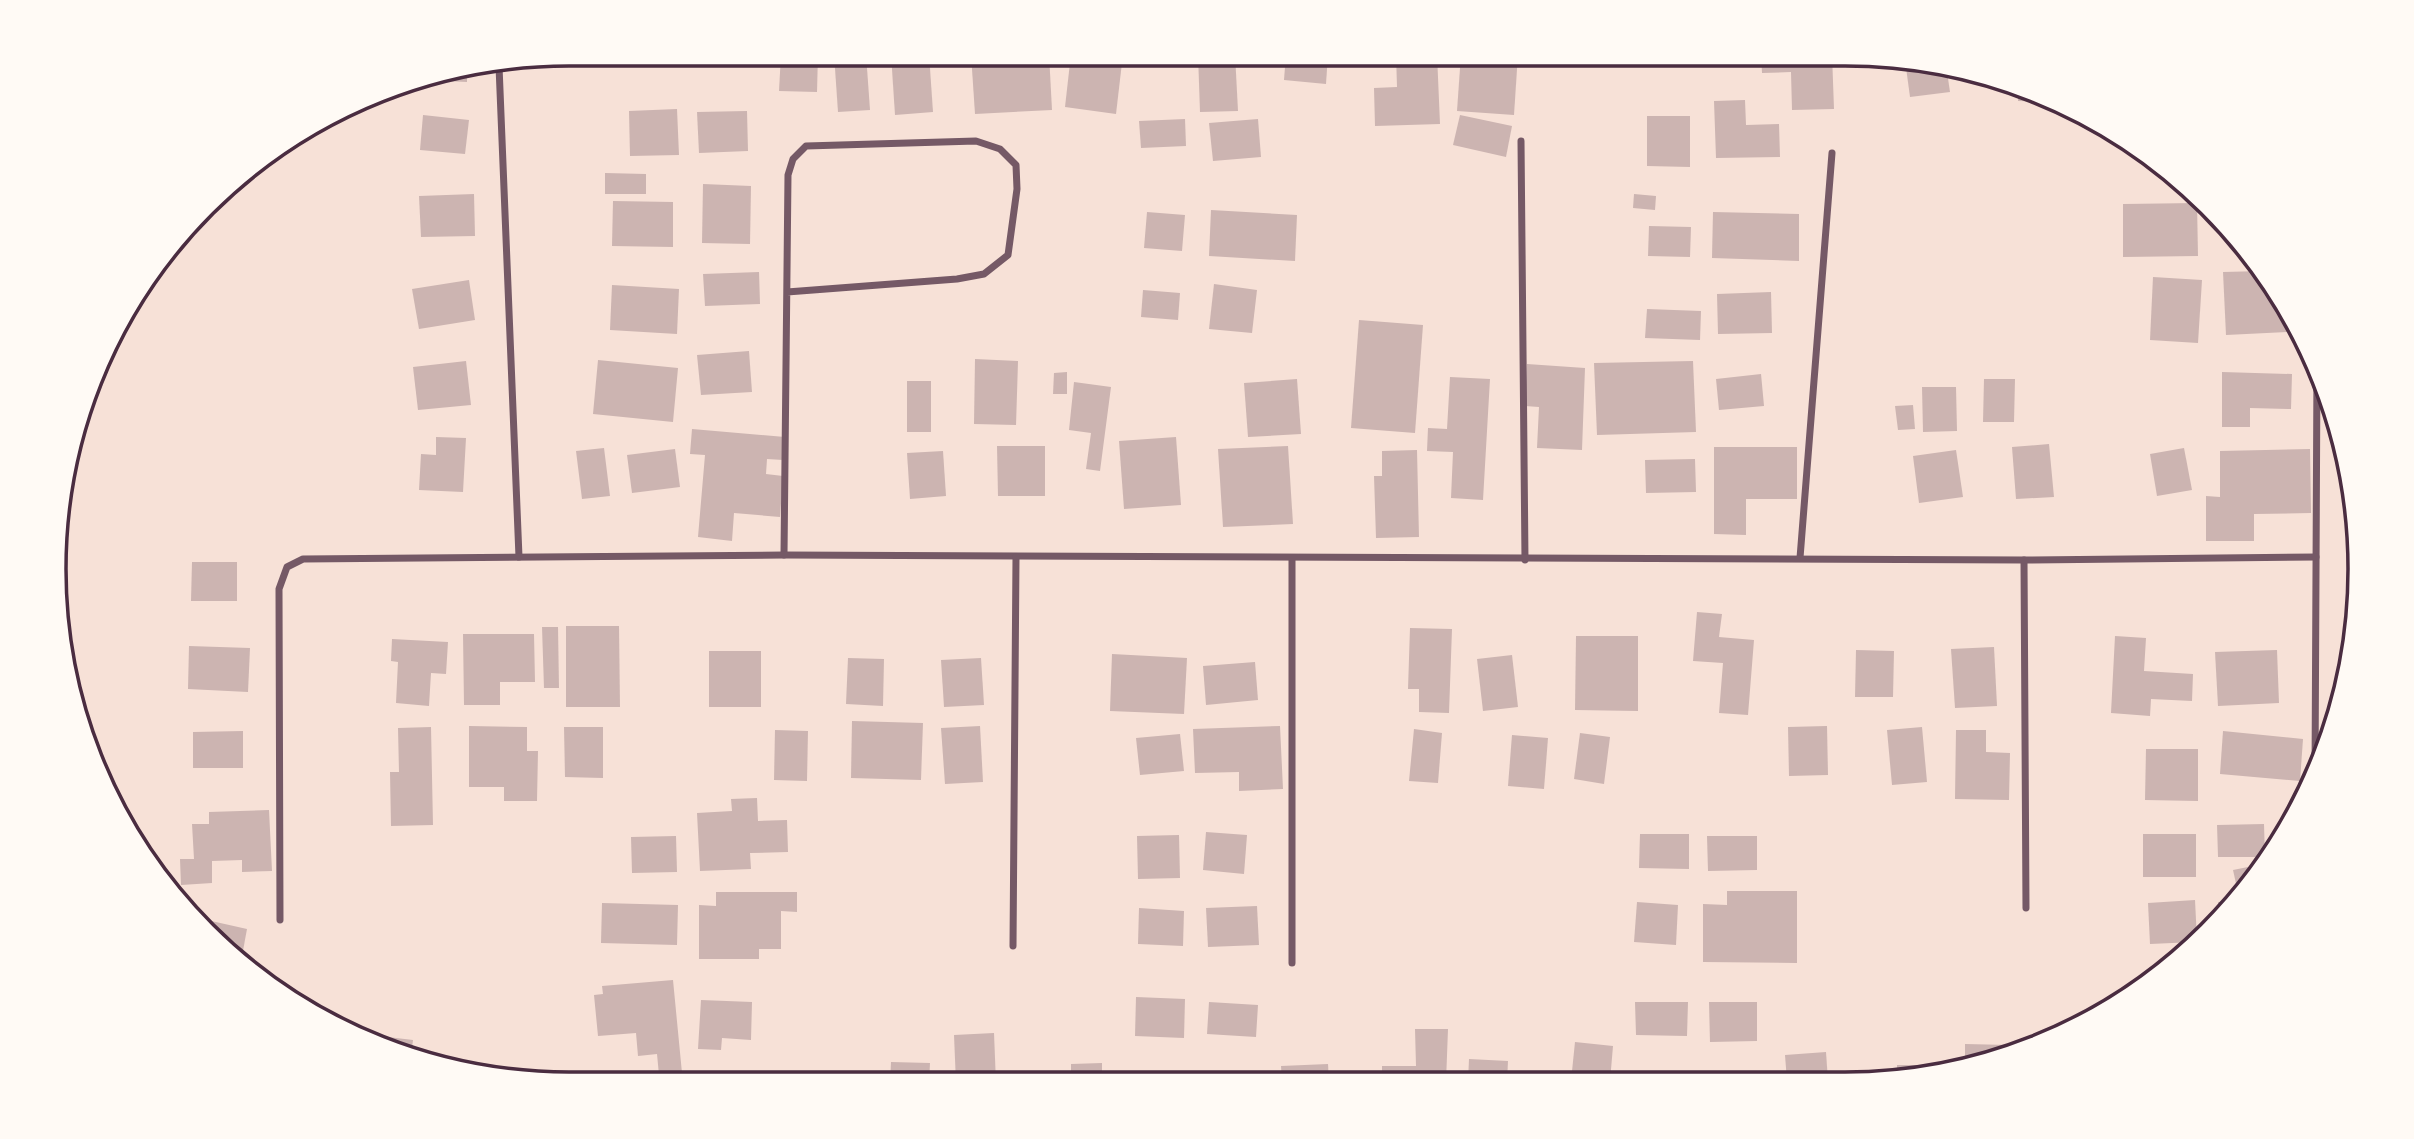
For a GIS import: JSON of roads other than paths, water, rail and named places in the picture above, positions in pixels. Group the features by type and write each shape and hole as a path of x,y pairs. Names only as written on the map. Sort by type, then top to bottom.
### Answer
{"street":[{"path":"499,72 519,557"},
{"path":"784,555 787,292 789,175 793,159 806,146 976,141 1000,149 1016,165 1017,189 1008,255 984,274 957,279 787,292"},
{"path":"1521,141 1525,560"},
{"path":"1800,558 1832,153"},
{"path":"2315,746 2316,395"},
{"path":"279,920 279,589 287,567 303,559 784,555 1525,560 2316,557"},
{"path":"1013,946 1016,557"},
{"path":"1292,558 1292,963"},
{"path":"2024,560 2026,908"}]}
